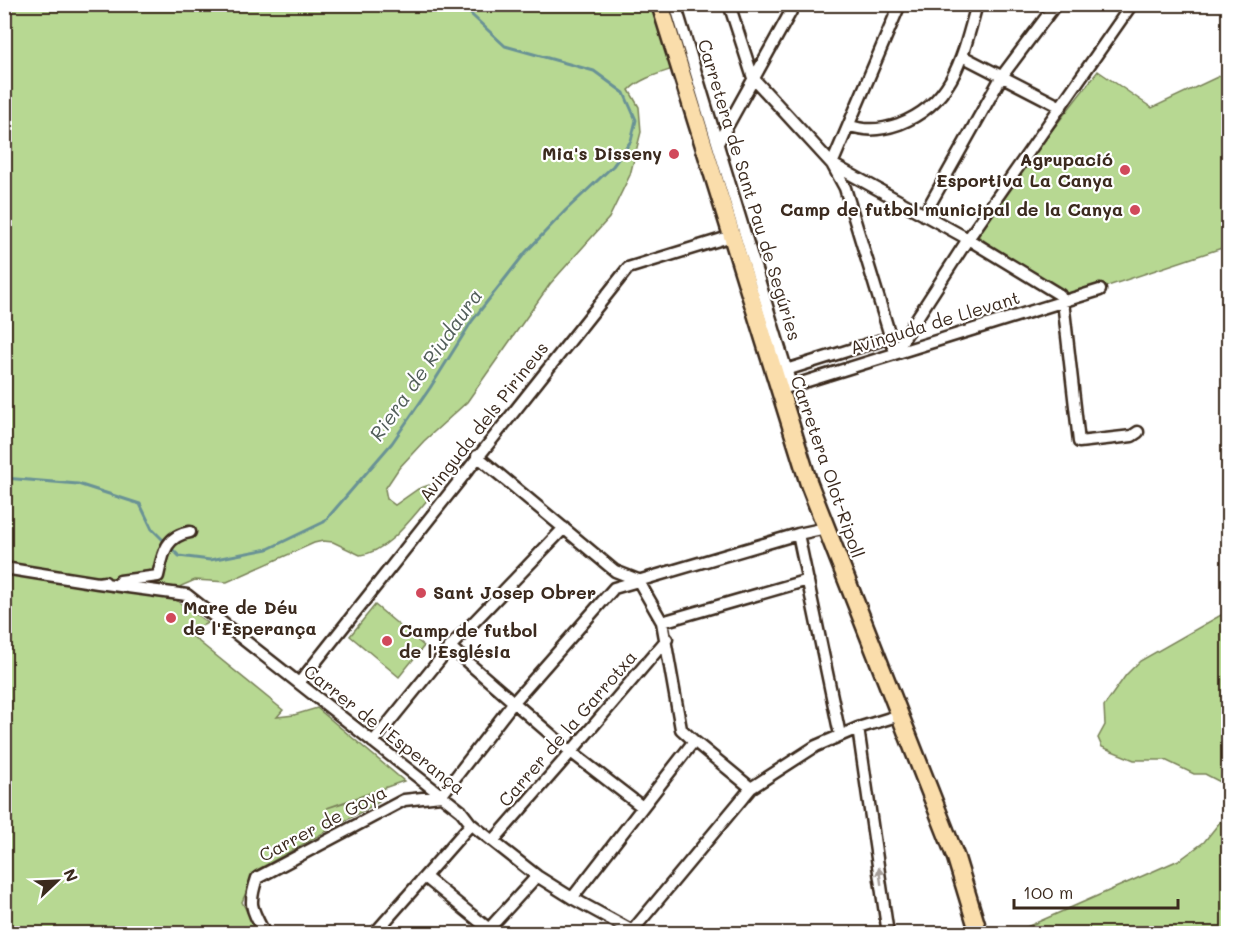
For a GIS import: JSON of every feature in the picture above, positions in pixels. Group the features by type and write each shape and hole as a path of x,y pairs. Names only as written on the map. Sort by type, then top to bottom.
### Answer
{"main road":[{"name":"Carretera Olot-Ripoll","path":"660,4 732,236 785,388 826,528 956,858 979,933"}],"street":[{"name":"Carretera de Sant Pau de Segúries","path":"675,4 786,370 785,388"},
{"path":"729,4 753,78 832,164 845,188 895,352"},
{"path":"718,143 795,4"},
{"path":"832,164 900,4"},
{"path":"849,125 861,130 886,128 929,109 947,87 962,56 977,4"},
{"path":"924,215 1002,76 1056,4"},
{"path":"895,352 968,239 1132,4"},
{"path":"962,56 1061,107"},
{"path":"832,164 968,239 1060,295 1063,301 1079,441 1132,436 1138,432"},
{"name":"Avinguda dels Pirineus","path":"299,683 628,268 732,236"},
{"name":"Avinguda de Llevant","path":"785,388 1100,290"},
{"name":"Avinguda de Llevant","path":"786,370 891,337"},
{"path":"477,456 615,571 638,580 662,622 667,639 681,729 751,788"},
{"path":"373,742 450,647 564,528"},
{"path":"441,796 513,703 614,588 798,534 826,528"},
{"path":"4,568 98,583 158,576 164,550 173,538 181,533 190,532"},
{"path":"798,534 840,735"},
{"path":"662,622 808,580"},
{"name":"Carrer de l'Esperança","path":"98,583 187,595 461,811 471,824 537,876 572,898 636,932"},
{"name":"Carrer de la Garrotxa","path":"494,840 667,639"},
{"path":"450,647 571,753 641,806"},
{"path":"636,932 751,788 816,746 858,728 900,715"},
{"path":"858,728 888,933"},
{"path":"572,898 641,806 694,741"},
{"name":"Carrer de Goya","path":"264,933 250,899 256,878 404,800 441,796"},
{"path":"374,933 471,824"},
{"path":"425,877 490,932 537,876"}],"green space":[{"path":"5,5 670,5 688,63 649,77 629,90 639,107 641,132 630,175 609,218 550,284 467,402 424,441 399,468 385,489 387,499 395,505 418,489 429,485 435,491 401,530 382,547 360,555 333,542 323,541 227,582 195,580 181,586 176,600 208,623 187,632 283,710 277,717 317,708 404,781 327,808 374,793 379,802 255,871 242,902 258,933 5,934"},
{"name":"Agrupació Esportiva La Canya","path":"1098,71 1152,108 1228,72 1228,246 1063,301 973,232"},
{"name":"Camp de futbol de l'Església","path":"375,605 424,646 399,677 350,636"},
{"path":"1228,611 1228,786 1205,774 1194,774 1165,760 1134,760 1102,747 1098,738 1105,725 1104,706 1126,675 1140,661"},
{"path":"1228,812 1228,933 1013,933 1181,859 1204,842"}],"waterway":[{"name":"Riera de Riudaura","path":"4,478 78,484 140,504 152,529 179,556 210,560 268,549 324,522 392,443 472,321 525,253 613,166 631,141 636,120 624,93 594,71 505,46 460,4"}],"place":[{"name":"Mia's Disseny","path":"674,154"},
{"name":"Agrupació Esportiva La Canya","path":"1125,170"},
{"name":"Camp de futbol municipal de la Canya","path":"1135,210"},
{"name":"Sant Josep Obrer","path":"421,593"},
{"name":"Mare de Déu de l'Esperança","path":"171,618"},
{"name":"Camp de futbol de l'Església","path":"387,641"}]}
